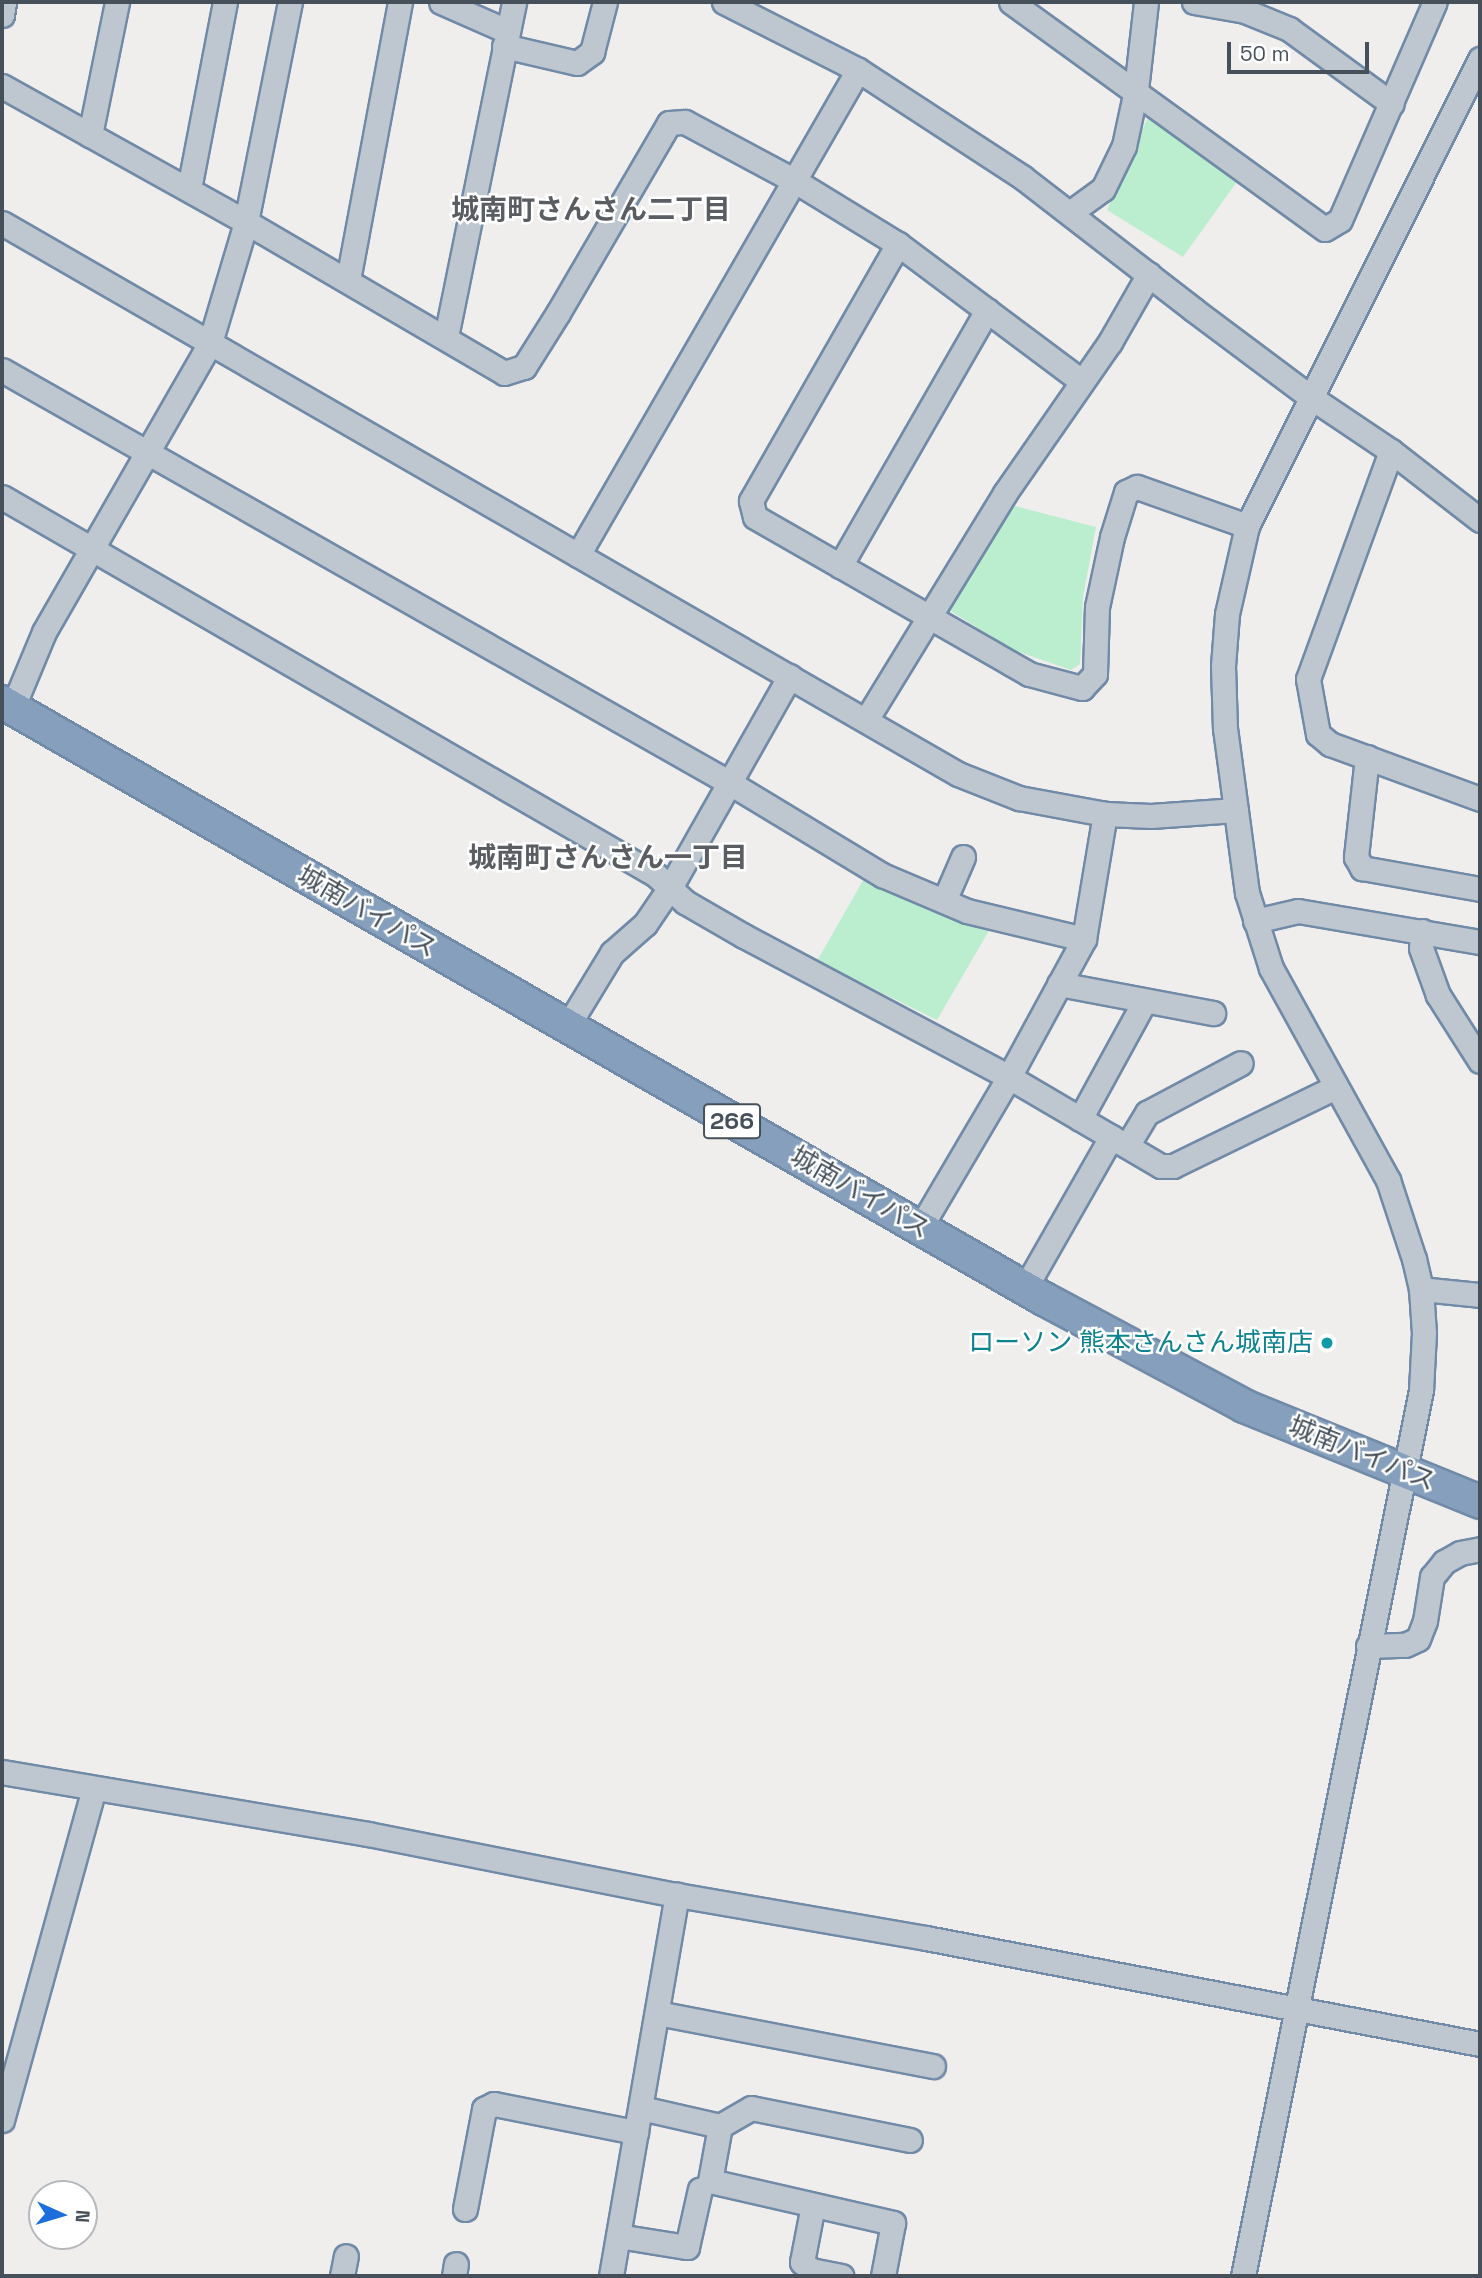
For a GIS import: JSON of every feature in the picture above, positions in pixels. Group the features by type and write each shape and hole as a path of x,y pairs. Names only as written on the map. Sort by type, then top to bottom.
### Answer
{"highway":[{"name":"城南バイパス","path":"7,705 920,1228 1244,1406 1480,1502"}],"street":[{"path":"2,15 4,2"},
{"path":"90,135 117,2"},
{"path":"189,189 225,2"},
{"path":"7,705 44,632 210,343 246,222 290,2"},
{"path":"348,280 400,2"},
{"path":"441,2 506,38 577,63 592,52 605,2"},
{"path":"446,337 514,2"},
{"path":"724,2 858,70 1072,212 1310,396 1391,451 1480,520"},
{"path":"1011,2 1325,229 1340,220 1435,2"},
{"path":"1072,212 1103,189 1124,146 1136,90 1146,2"},
{"path":"1194,2 1247,6 1289,29 1392,104"},
{"path":"1243,2276 1367,1647 1421,1390 1424,1333 1421,1289 1406,1227 1388,1180 1271,968 1247,893 1225,729 1223,666 1229,603 1247,526 1480,59"},
{"path":"578,555 858,70"},
{"path":"2,86 189,189 504,373 524,366 669,123 685,122 794,181 898,244 1081,381"},
{"path":"2,223 958,774 1019,798 1105,814 1151,816 1237,810"},
{"path":"898,244 751,501 755,517 1029,674 1082,688 1095,674 1097,607 1112,537 1126,492 1136,487 1247,526"},
{"path":"866,720 1005,493 1110,342 1149,274"},
{"path":"840,566 987,310"},
{"path":"2,370 730,783 882,875 967,911 1083,939"},
{"path":"1391,451 1308,679 1318,733 1330,744 1480,799"},
{"path":"2,497 671,887 685,902 1009,1077 1161,1166 1173,1166 1336,1087"},
{"path":"567,1027 612,953 646,924 671,887 790,676"},
{"path":"1367,757 1356,857 1362,868 1480,889"},
{"path":"920,1228 1009,1077 1083,939 1105,814"},
{"path":"944,901 963,858"},
{"path":"1255,921 1298,911 1480,942"},
{"path":"1422,931 1421,948 1438,995 1480,1061"},
{"path":"1059,984 1213,1013"},
{"path":"1080,1119 1144,1002"},
{"path":"1026,1288 1119,1141 1147,1114 1241,1063"},
{"path":"1421,1289 1480,1295"},
{"path":"1367,1647 1405,1645 1418,1639 1425,1621 1432,1577 1444,1562 1460,1553 1480,1549"},
{"path":"2,1772 368,1834 677,1895 926,1938 1480,2044"},
{"path":"2,2120 94,1789"},
{"path":"611,2276 677,1895"},
{"path":"657,2013 933,2066"},
{"path":"466,2209 484,2109 494,2104 636,2132"},
{"path":"641,2108 720,2126 751,2108 910,2140"},
{"path":"720,2126 710,2180 893,2223 883,2276"},
{"path":"618,2236 687,2247 700,2189"},
{"path":"813,2204 802,2262 811,2270 841,2276"}],"green space":[{"path":"1149,115 1236,183 1183,257 1107,210"},
{"path":"1007,504 1096,527 1083,597 1080,664 1071,670 1013,650 949,610"},
{"path":"865,877 990,929 937,1020 817,961"}],"place":[{"name":"ローソン 熊本さんさん城南店","path":"1327,1343"}],"district":[{"name":"城南町さんさん二丁目","path":"591,209"},
{"name":"城南町さんさん一丁目","path":"608,857"}]}
